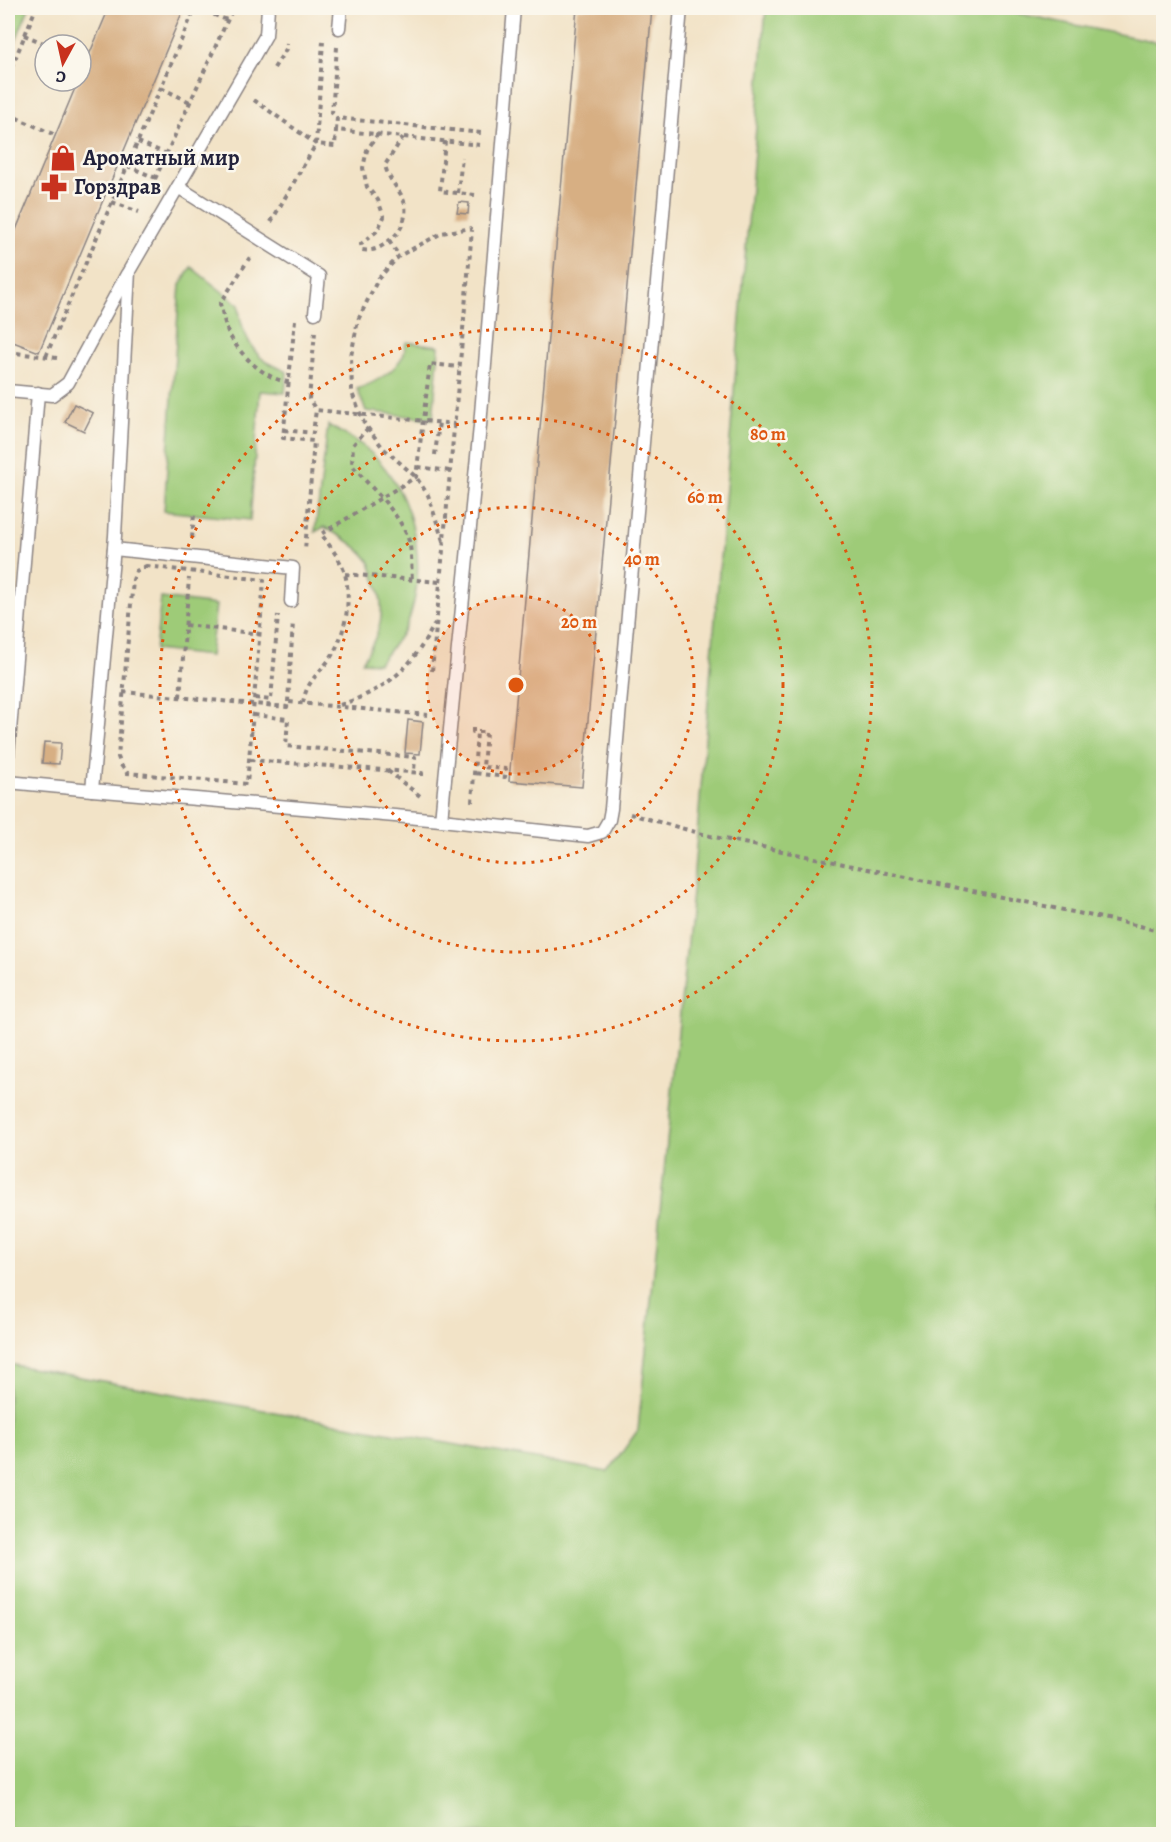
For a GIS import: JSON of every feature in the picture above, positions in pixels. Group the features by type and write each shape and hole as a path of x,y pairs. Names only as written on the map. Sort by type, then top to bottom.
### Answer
{"lane":[{"path":"8,391 52,395 68,383 129,271 266,35 268,8"},
{"path":"339,28 341,8"},
{"path":"441,820 481,414 514,8"},
{"path":"8,782 441,820 588,836 602,832 609,820 681,8"},
{"path":"178,187 318,276 315,313"},
{"path":"92,790 114,549 129,271"},
{"path":"8,756 38,393"},
{"path":"114,549 293,568 285,603"}],"path":[{"path":"8,76 36,8"},
{"path":"46,356 196,8 227,20"},
{"path":"289,382 279,381 255,368 230,336 220,304 316,144 323,30"},
{"path":"24,35 33,39"},
{"path":"336,51 332,113 337,118 481,133"},
{"path":"161,88 190,102"},
{"path":"254,100 316,144 335,146 337,118"},
{"path":"8,114 55,135"},
{"path":"479,155 482,122"},
{"path":"336,130 480,145"},
{"path":"378,134 367,150 363,168 367,187 378,200 384,217 377,231 361,244 362,250 369,251 380,248 389,241 403,224 405,200 388,177 386,165 403,137"},
{"path":"445,141 440,191 475,195"},
{"path":"138,142 167,154"},
{"path":"458,193 462,157"},
{"path":"128,166 156,178"},
{"path":"474,206 476,185"},
{"path":"112,202 140,213"},
{"path":"431,680 473,217"},
{"path":"444,543 428,495 416,477 383,448 361,415 352,393 351,356 358,320 378,279 399,256 442,233 472,228"},
{"path":"389,241 399,256"},
{"path":"296,318 283,438 314,441 304,560"},
{"path":"284,430 313,433 316,410 309,399 315,338"},
{"path":"8,352 58,358"},
{"path":"303,703 308,685 335,651 344,625 348,601 345,574 337,557 321,534 416,477 430,364 459,367"},
{"path":"316,410 454,424"},
{"path":"435,454 439,422"},
{"path":"368,428 353,445 352,465 402,525 410,543 412,580"},
{"path":"418,467 450,471"},
{"path":"180,697 194,514"},
{"path":"146,566 264,580 263,591 247,784 127,772 118,757 133,580 136,571 146,566"},
{"path":"345,574 440,582"},
{"path":"263,591 272,592"},
{"path":"255,698 271,700 285,603"},
{"path":"336,706 365,696 389,682 411,661 436,621"},
{"path":"185,625 260,634"},
{"path":"123,692 287,707 293,627"},
{"path":"288,702 428,715"},
{"path":"427,724 429,703"},
{"path":"254,715 288,719 286,746 416,757 414,772"},
{"path":"472,802 477,732"},
{"path":"250,760 423,773 421,796 388,771"},
{"path":"444,799 484,803"},
{"path":"610,809 710,836 1140,926 1164,933"}],"green space":[{"path":"8,8 29,8 8,59"},
{"path":"766,8 999,8 1163,43 1163,1834 8,1834 8,1364 608,1472 638,1430 693,883"},
{"path":"191,267 239,305 243,328 259,356 287,372 285,393 260,391 250,520 164,511 180,285"},
{"path":"406,342 439,346 433,419 366,411 357,389 389,372 403,356"},
{"path":"328,425 359,443 380,462 404,501 416,545 416,591 409,620 379,663 362,662 377,632 381,612 379,591 370,563 355,546 330,530 324,527 315,532"},
{"path":"161,598 216,605 210,656 155,650"}],"building":[{"path":"109,8 184,8 39,352 8,340 8,249 73,93 93,93 93,46"},
{"path":"577,8 652,8 582,787 509,781"},
{"path":"459,202 469,203 468,214 457,213"},
{"path":"74,404 93,413 84,431 65,422"},
{"path":"408,720 423,722 420,754 405,753"},
{"path":"44,742 61,743 59,764 42,763"}],"place":[{"name":"Ароматный мир","path":"63,158"},
{"name":"Горздрав","path":"54,187"}]}
